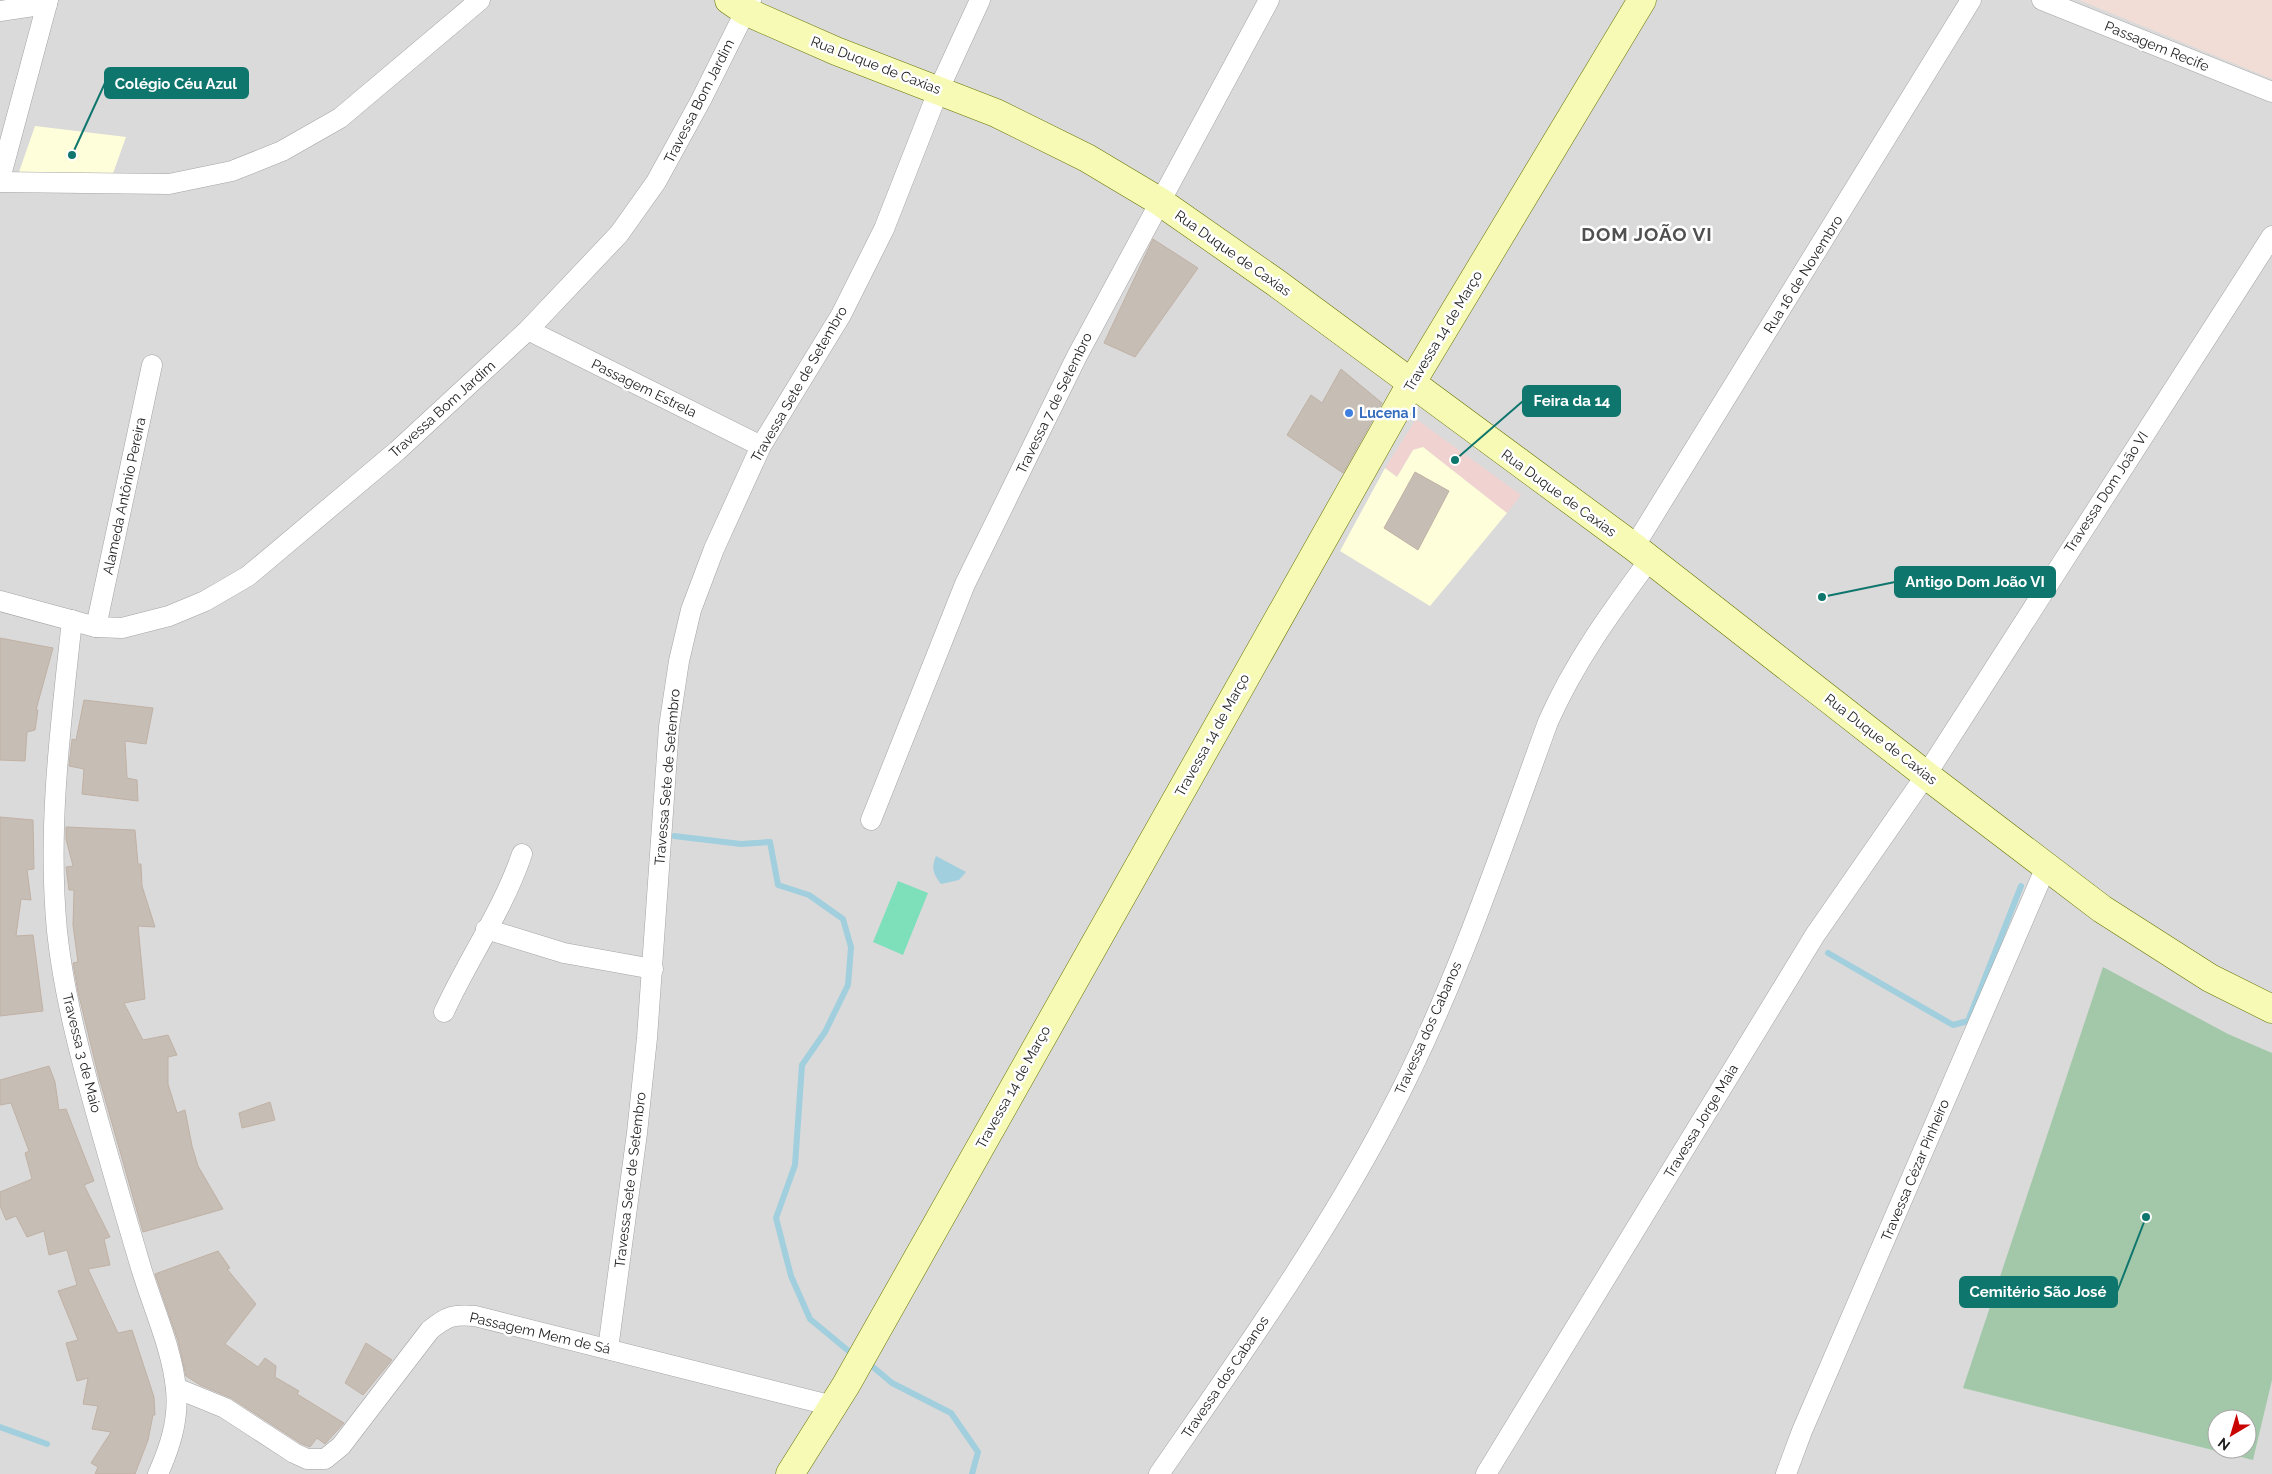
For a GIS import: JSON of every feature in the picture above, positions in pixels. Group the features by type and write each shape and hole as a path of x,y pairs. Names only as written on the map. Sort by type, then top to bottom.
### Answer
{"street":[{"path":"0,12 47,2 0,180 169,184 232,171 282,151 340,118 480,0"},
{"name":"Travessa Sete de Setembro","path":"608,1348 638,1132 653,968 669,727 679,661 691,610 714,549 761,446 836,323 864,271 902,189 939,89 980,0"},
{"name":"Travessa 7 de Setembro","path":"871,820 965,584 1077,356 1269,0"},
{"name":"Travessa 14 de Março","path":"790,1474 832,1406 1412,382 1642,0"},
{"name":"Rua 16 de Novembro","path":"1642,553 1971,0"},
{"name":"Passagem Recife","path":"2042,0 2272,92"},
{"name":"Rua Duque de Caxias","path":"742,4 836,50 939,89 1048,138 1087,158 1159,201 1412,382 1642,553 1926,775 2102,909 2210,978 2272,1009"},
{"name":"Travessa Bom Jardim","path":"0,601 96,627 122,628 170,616 205,601 248,576 397,451 528,330 619,234 656,182 701,100 742,4"},
{"name":"Travessa Dom João VI","path":"1926,775 2272,236"},
{"name":"Passagem Estrela","path":"528,330 761,446"},
{"name":"Alameda Antônio Pereira","path":"96,627 152,365"},
{"name":"Travessa dos Cabanos","path":"1159,1474 1303,1260 1387,1118 1419,1053 1466,944 1548,722 1563,689 1642,553"},
{"name":"Travessa 3 de Maio","path":"72,620 56,762 54,848 57,930 70,1016 176,1388 175,1424 170,1448 158,1474"},
{"name":"Travessa Jorge Maia","path":"1486,1474 1815,935 1926,775"},
{"path":"444,1012 506,894 522,854"},
{"name":"Travessa Cézar Pinheiro","path":"1786,1474 1809,1414 2046,867"},
{"path":"486,929 564,953 653,968"},
{"name":"Passagem Mem de Sá","path":"176,1388 225,1408 294,1453 316,1460 325,1459 337,1450 430,1330 443,1319 458,1314 475,1316 608,1348 832,1406"}],"shaded area":[{"path":"0,0 2272,0 2272,1474 0,1474"},
{"path":"2079,0 2272,0 2272,79"},
{"path":"35,126 126,137 111,179 19,172"},
{"path":"1416,419 1521,495 1507,513 1423,447 1413,450 1397,477 1385,468"},
{"path":"1423,447 1507,513 1430,606 1340,551 1385,468 1397,477 1413,450"},
{"path":"2103,967 2228,1034 2272,1053 2272,1380 2257,1443 2257,1409 2207,1409 2207,1449 1963,1388"}],"green space":[{"path":"898,881 928,893 903,955 873,942"}],"water":[{"path":"936,856 966,872 959,880 941,884 934,871"}],"building":[{"path":"1153,239 1198,268 1135,357 1104,343"},
{"path":"1341,369 1382,403 1343,473 1287,435 1311,395 1322,403"},
{"path":"1415,472 1449,491 1418,550 1384,528"},
{"path":"0,638 53,648 36,710 38,710 35,730 27,732 25,761 0,760"},
{"path":"84,700 153,708 146,744 125,741 127,778 137,780 138,801 82,794 84,769 69,766 72,739 76,740"},
{"path":"0,817 33,820 34,869 27,870 31,900 21,899 16,936 33,935 43,1011 0,1016"},
{"path":"66,827 135,830 138,864 141,864 142,886 155,927 138,926 145,999 124,1003 143,1040 168,1035 177,1055 168,1057 168,1084 177,1113 185,1110 198,1166 223,1209 143,1232 98,1074 78,992 73,963 78,962 73,925 74,890 69,890 66,867 73,866 66,839"},
{"path":"49,1066 55,1082 59,1110 66,1109 94,1181 84,1185 110,1237 104,1239 110,1265 88,1269 118,1333 132,1330 154,1397 155,1415 153,1415 148,1440 135,1474 95,1474 98,1467 91,1463 111,1432 92,1429 98,1406 83,1404 88,1378 77,1381 66,1343 78,1340 58,1291 77,1285 67,1250 49,1255 44,1231 27,1237 16,1216 6,1220 0,1206 0,1192 32,1179 25,1153 29,1151 11,1103 0,1105 0,1080"},
{"path":"270,1102 275,1120 242,1128 239,1113"},
{"path":"218,1251 230,1268 227,1269 256,1304 225,1344 258,1367 265,1358 276,1366 275,1377 299,1391 297,1394 344,1423 325,1444 317,1438 310,1447 300,1443 231,1398 200,1385 186,1376 178,1341 155,1274"},
{"path":"366,1343 392,1360 363,1395 345,1383"}],"waterway":[{"path":"674,836 741,844 770,842 778,885 809,895 843,919 851,947 848,985 825,1032 802,1065 795,1165 776,1218 791,1276 810,1319 851,1353"},
{"path":"1828,953 1953,1025 1968,1021 2021,886"},
{"path":"873,1367 892,1383 951,1413 978,1452 972,1474"},
{"path":"0,1427 47,1444"}],"place":[{"name":"Colégio Céu Azul","path":"72,155"},
{"name":"Lucena I","path":"1349,413"},
{"name":"Feira da 14","path":"1455,460"},
{"name":"Antigo Dom João VI","path":"1822,597"},
{"name":"Cemitério São José","path":"2146,1217"}],"district":[{"name":"DOM JOÃO VI","path":"1647,234"}]}
